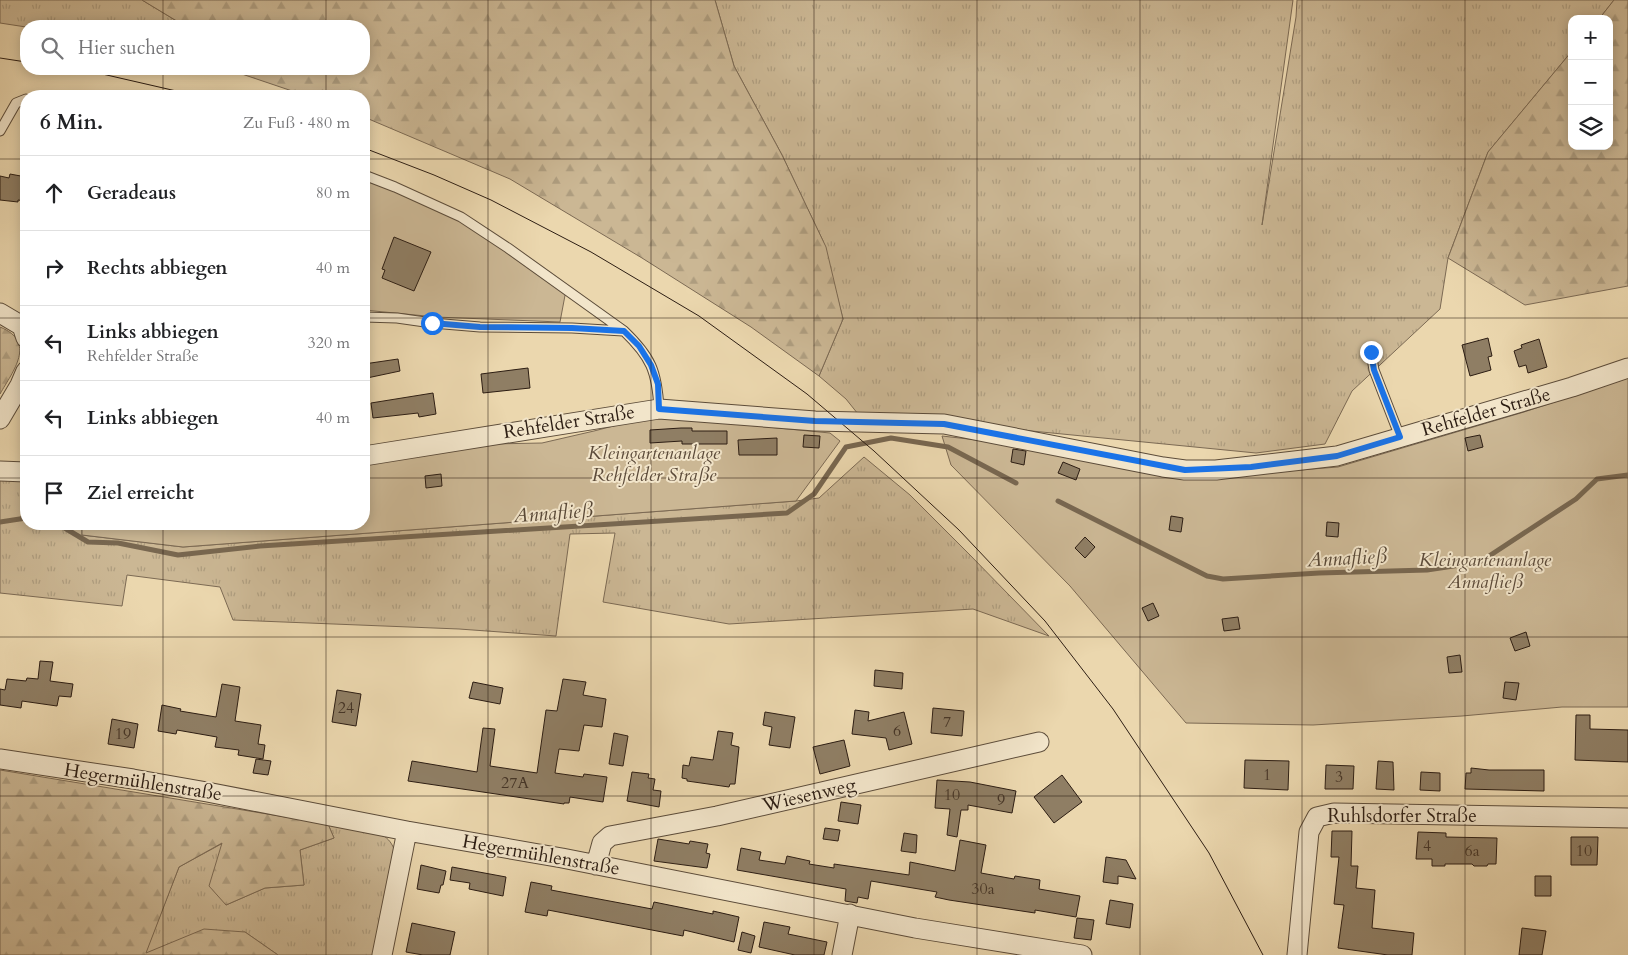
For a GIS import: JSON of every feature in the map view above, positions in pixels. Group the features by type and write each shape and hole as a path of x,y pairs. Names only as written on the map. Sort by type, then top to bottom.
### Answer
{"street":[{"path":"0,314 20,325"},
{"name":"Rehfelder Straße","path":"370,455 659,409 815,421 944,424 1185,470 1251,467 1337,456 1628,368"},
{"path":"0,419 20,385"},
{"path":"0,471 20,472"},
{"name":"Wiesenweg","path":"596,865 602,843 610,836 717,816 1039,742"},
{"name":"Hegermühlenstraße","path":"0,759 133,778 596,865 915,928 1082,955"},
{"name":"Ruhlsdorfer Straße","path":"1297,955 1309,832 1317,816 1334,813 1628,818"},
{"path":"382,955 408,831"},
{"path":"842,955 850,914"}],"lane":[{"path":"0,131 16,104 20,102"},
{"path":"370,177 461,217 508,248 624,331 639,346 651,365 658,384 659,409"},
{"path":"370,317 397,318 480,327 572,328 624,331"},
{"path":"1371,352 1374,370 1400,437"}],"green space":[{"path":"0,0 142,0 175,20 20,20 20,26 0,23"},
{"path":"142,0 715,0 734,66 782,155 826,247 843,319 819,376 751,327 642,258 510,179 370,120 370,90 289,90 245,75 370,75 370,20 175,20"},
{"path":"715,0 1293,0 1262,225 1296,17 1297,0 1614,0 1602,15 1568,15 1568,56 1488,152 1448,258 1440,309 1352,391 1325,444 1256,453 858,414 846,399 819,376 843,319 823,241 782,155 734,66"},
{"path":"1614,0 1628,0 1628,286 1525,305 1448,258 1488,152 1568,56 1568,150 1613,150 1613,15 1602,15"},
{"path":"370,179 461,217 566,290 560,322 436,317 370,311"},
{"path":"0,327 11,333 20,349 19,358 11,376 0,394"},
{"name":"Kleingartenanlage Annafließ","path":"1628,378 1628,707 1562,707 1462,716 1313,725 1186,723 1070,586 951,465 942,436 1012,444 1222,476 1338,467 1524,412"},
{"name":"Kleingartenanlage Rehfelder Straße","path":"652,416 830,433 840,441 796,501 183,547 82,535 82,530 370,530 370,462 492,444 542,443"},
{"path":"864,457 910,495 1049,636 973,609 729,624 603,602 615,533 570,534 556,636 459,629 233,620 220,587 127,575 122,606 0,593 0,462 20,463 20,530 82,530 82,535 183,547 819,498"},
{"path":"0,770 328,824 334,838 300,850 304,885 265,888 226,905 209,886 222,843 179,867 146,953 204,929 245,932 278,955 0,955"},
{"path":"328,824 384,836 392,844 396,854 374,955 278,955 245,932 145,954 179,867 223,843 226,905 265,888 304,885 300,850 334,838"}],"building":[{"path":"10,174 20,176 20,200 18,200 18,202 0,200 0,176 9,178"},
{"path":"394,237 431,252 414,291 382,278 385,270 382,269"},
{"path":"1488,338 1492,356 1488,357 1491,370 1470,376 1462,345"},
{"path":"1539,339 1547,367 1528,373 1526,365 1519,367 1514,351 1522,348 1521,345"},
{"path":"398,359 400,371 370,377 370,363"},
{"path":"528,368 530,388 483,393 481,374"},
{"path":"433,393 436,414 419,417 418,413 373,418 371,403"},
{"path":"692,428 692,431 727,431 727,444 682,444 682,441 650,443 650,430"},
{"path":"804,435 820,436 819,448 803,447"},
{"path":"1480,435 1483,447 1468,451 1465,438"},
{"path":"777,438 777,455 739,455 738,440"},
{"path":"1013,449 1026,451 1024,465 1011,462"},
{"path":"1063,462 1080,469 1076,480 1058,473"},
{"path":"441,474 442,486 426,488 425,476"},
{"path":"1171,516 1183,518 1181,532 1169,530"},
{"path":"1327,522 1339,523 1338,537 1326,536"},
{"path":"1085,537 1095,547 1085,558 1075,548"},
{"path":"1153,603 1159,616 1148,621 1142,608"},
{"path":"1238,617 1240,629 1224,631 1222,619"},
{"path":"1526,632 1530,646 1515,651 1510,638"},
{"path":"1460,655 1462,672 1449,673 1447,657"},
{"path":"40,661 53,662 50,681 73,684 71,697 59,696 57,706 22,701 21,708 0,705 0,689 5,690 7,679 26,681 27,678 38,679"},
{"path":"875,670 903,673 902,689 874,686"},
{"path":"563,679 586,682 583,695 606,699 602,727 584,725 579,751 559,749 555,773 583,777 584,774 607,777 603,802 570,797 569,803 564,804 408,781 412,761 477,772 483,728 495,729 490,766 537,773 546,710 557,711"},
{"path":"473,682 503,688 500,704 469,698"},
{"path":"1505,682 1519,683 1516,700 1503,698"},
{"path":"222,684 240,687 235,721 261,725 258,744 265,745 263,759 238,755 239,750 215,747 217,737 177,730 176,734 158,731 162,705 181,709 180,711 216,717"},
{"path":"337,690 361,694 356,726 332,722"},
{"path":"933,708 964,711 962,736 931,733"},
{"path":"855,710 869,712 868,721 904,712 912,744 889,750 886,738 852,734"},
{"path":"765,712 795,717 790,748 769,745 772,727 763,725"},
{"path":"1576,715 1590,715 1590,729 1628,730 1628,762 1575,760"},
{"path":"112,719 138,724 134,748 108,744"},
{"path":"718,731 733,733 731,745 739,747 735,784 730,784 729,787 687,781 687,779 682,778 683,765 689,766 691,757 713,760"},
{"path":"614,733 628,736 623,766 609,764"},
{"path":"844,740 850,766 820,774 813,747"},
{"path":"256,759 271,761 268,775 253,773"},
{"path":"1245,760 1289,761 1288,790 1244,788"},
{"path":"1378,761 1393,762 1394,790 1376,789"},
{"path":"1326,765 1354,766 1353,789 1325,789"},
{"path":"1471,768 1489,770 1544,770 1544,791 1465,789 1466,773 1471,773"},
{"path":"632,772 649,774 648,778 655,779 653,790 661,791 659,807 627,801"},
{"path":"1421,772 1440,773 1440,791 1420,790"},
{"path":"1062,775 1082,802 1054,823 1034,797"},
{"path":"937,780 970,782 1016,791 1012,813 968,805 968,810 961,810 957,837 947,835 950,809 935,808"},
{"path":"841,802 861,805 858,824 838,821"},
{"path":"825,828 840,830 838,841 823,839"},
{"path":"1332,831 1352,831 1351,866 1358,866 1356,888 1375,890 1372,928 1414,933 1412,955 1388,955 1338,948 1344,905 1334,904 1339,857 1331,857"},
{"path":"1418,832 1446,833 1446,837 1497,838 1496,864 1488,864 1487,866 1445,864 1445,866 1432,866 1432,859 1416,859"},
{"path":"904,833 917,835 916,853 901,851"},
{"path":"1571,837 1598,837 1597,865 1571,865"},
{"path":"658,839 689,844 690,841 708,844 706,853 710,854 707,868 654,861"},
{"path":"960,840 986,845 981,873 1014,879 1015,876 1040,880 1039,889 1080,896 1076,917 949,900 935,897 937,892 871,881 868,899 858,897 857,903 845,901 846,889 737,870 741,848 761,852 759,860 785,864 787,856 810,861 809,864 834,868 834,864 909,875 910,862 955,871"},
{"path":"1106,857 1126,860 1136,879 1118,876 1118,884 1103,882"},
{"path":"421,865 446,871 439,893 417,889"},
{"path":"452,867 506,877 503,896 469,889 470,883 450,880"},
{"path":"1535,876 1551,876 1551,896 1535,896"},
{"path":"531,882 552,886 551,890 652,909 654,902 713,914 713,911 739,917 734,942 684,930 683,936 548,910 547,916 525,912"},
{"path":"1110,900 1133,904 1130,928 1106,924"},
{"path":"1077,918 1094,920 1091,940 1074,938"},
{"path":"764,922 790,927 788,934 827,942 824,955 795,955 759,947"},
{"path":"412,923 455,932 450,955 423,955 406,952"},
{"path":"1522,928 1546,931 1542,955 1519,955"},
{"path":"742,932 755,936 751,953 738,950"}],"waterway":[{"name":"Annafließ","path":"68,530 88,542 118,543 178,555 260,546 787,513 814,494 846,447 891,438 948,447 1016,483"},
{"name":"Annafließ","path":"1058,501 1207,576 1223,579 1319,573 1427,570 1480,562 1576,499 1597,479 1628,475"},
{"name":"Annafließ","path":"0,522 20,519"}],"tram line":[{"path":"0,58 20,61"},
{"path":"107,75 172,90"},
{"path":"370,150 491,200 591,252 699,316 807,394 874,451 959,530 1045,621 1113,709 1209,853 1263,955"}],"route":[{"path":"432,323 480,327 572,328 624,331 639,346 651,365 658,384 659,409 815,421 944,424 1185,470 1251,467 1337,456 1400,437 1374,370 1371,352"}]}
